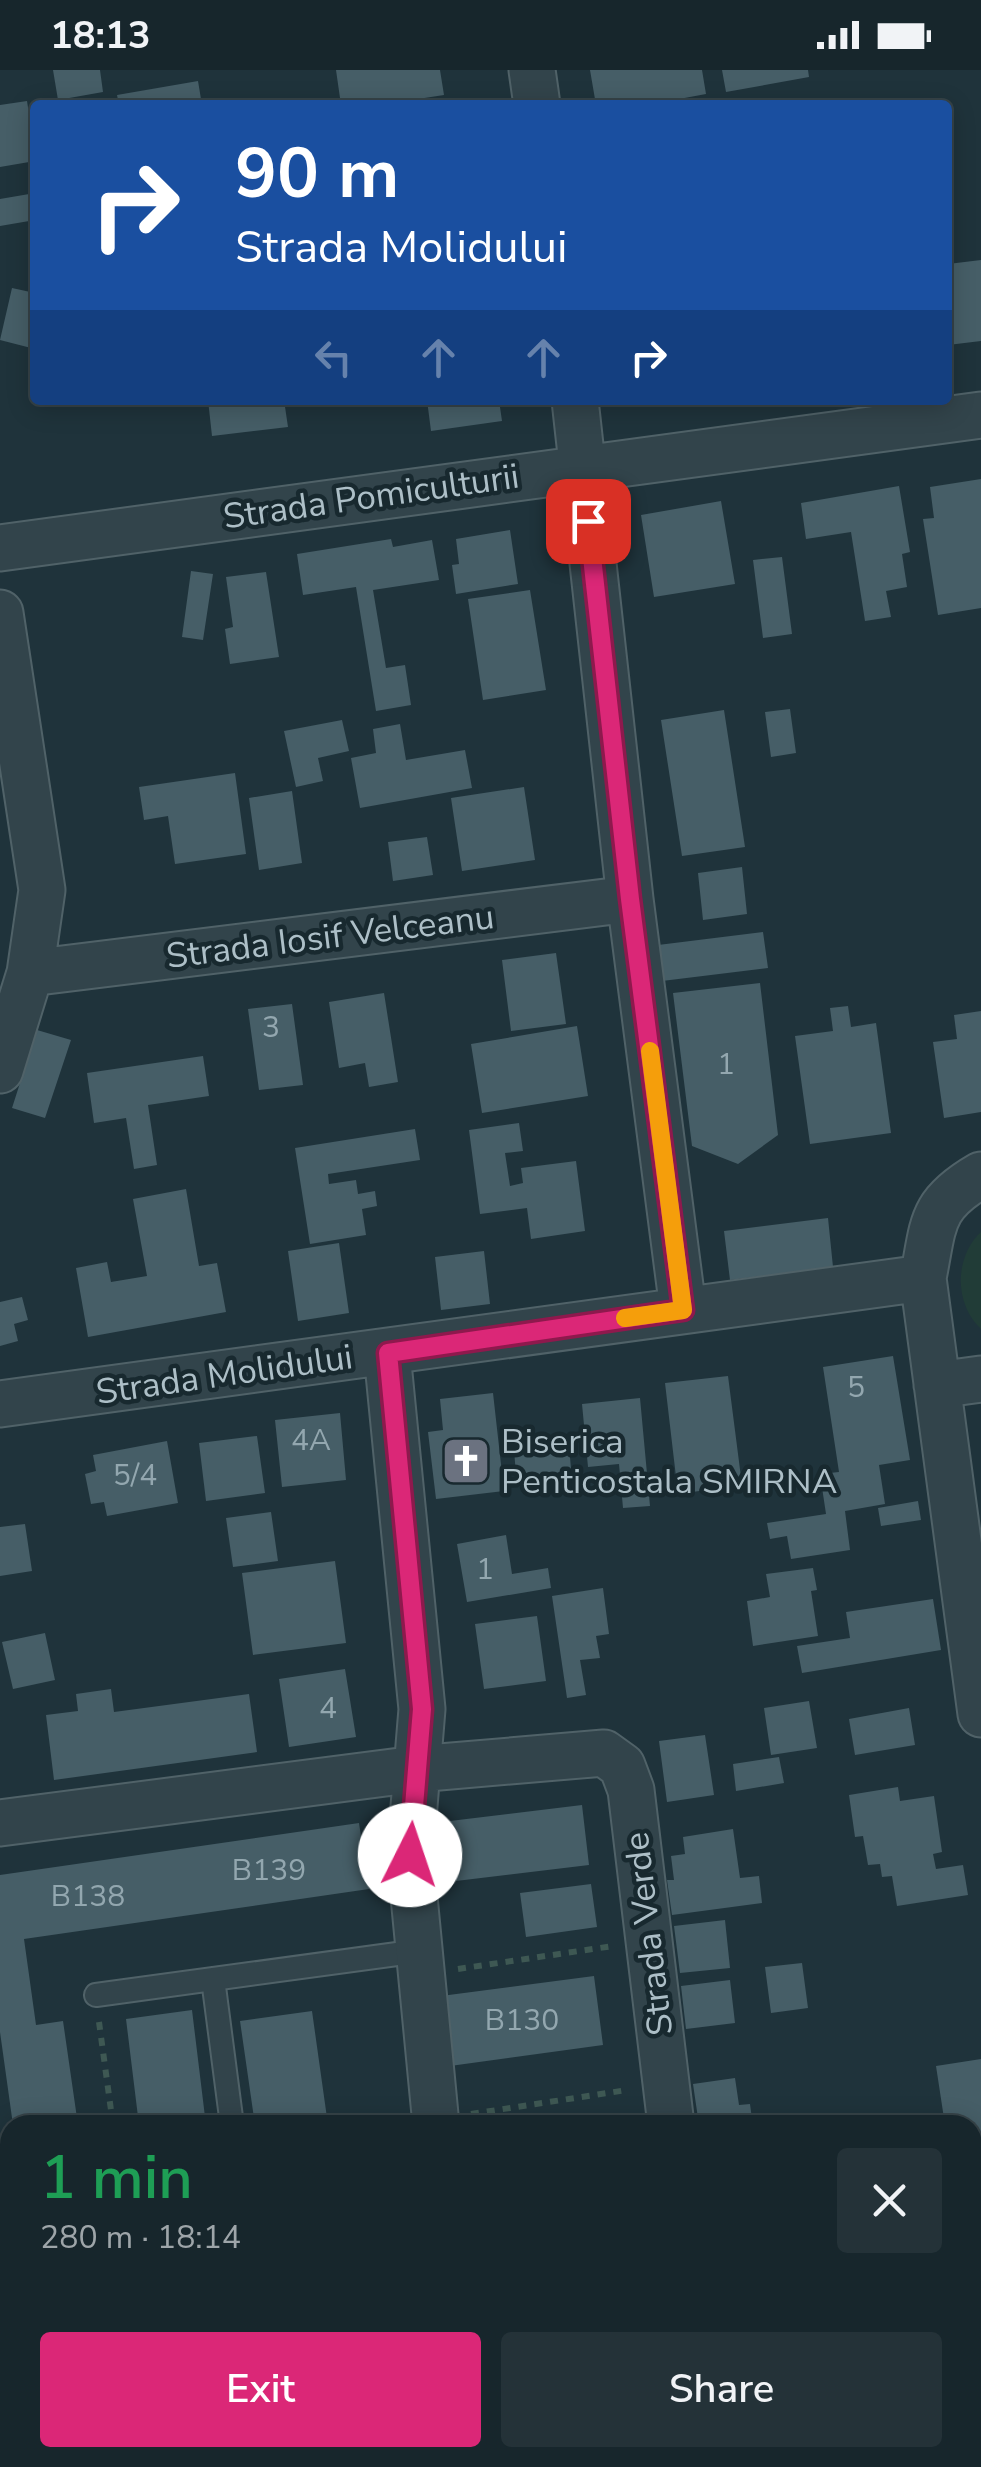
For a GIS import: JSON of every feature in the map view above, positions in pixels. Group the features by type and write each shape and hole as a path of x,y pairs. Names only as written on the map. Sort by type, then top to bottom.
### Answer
{"street":[{"path":"532,70 536,100"},
{"path":"575,405 630,899 683,1310"},
{"name":"Strada Pomiculturii","path":"0,548 981,414"},
{"path":"0,612 42,890 30,973 0,1070"},
{"name":"Strada Iosif Velceanu","path":"30,973 630,899"},
{"path":"981,1176 954,1191 936,1214 923,1278 981,1714"},
{"name":"Strada Molidului","path":"0,1404 923,1278"},
{"path":"388,1353 422,1709 410,1855 435,2115"},
{"path":"937,1384 981,1379"},
{"name":"Strada Verde","path":"416,1768 604,1752 622,1766 631,1790 668,2105"},
{"path":"0,1823 416,1768"}],"lane":[{"path":"96,1994 213,1979 421,1963"},
{"path":"213,1979 231,2115"}],"path":[{"path":"421,1963 649,1941"},
{"path":"96,1994 112,2115"},
{"path":"532,2115 668,2105"}],"green space":[{"path":"981,1232 981,1329 966,1307 961,1280 966,1254"}],"building":[{"path":"53,70 100,70 103,92 58,100"},
{"path":"336,70 440,70 444,95 412,100 340,100"},
{"path":"590,70 702,70 706,94 674,100 595,100"},
{"path":"722,70 808,70 809,77 726,92"},
{"path":"198,81 201,100 118,100 117,95"},
{"path":"27,101 30,162 0,167 0,105"},
{"path":"30,194 30,221 0,226 0,199"},
{"path":"981,260 981,341 952,345 952,264"},
{"path":"12,288 30,292 30,348 0,340"},
{"path":"209,405 285,405 288,427 212,436"},
{"path":"428,405 500,405 502,421 431,431"},
{"path":"981,479 981,608 938,615 923,519 934,518 930,487"},
{"path":"899,486 910,552 902,554 907,587 886,591 891,617 865,621 851,532 806,539 801,503"},
{"path":"721,501 735,584 654,597 641,515"},
{"path":"510,530 518,584 456,594 452,565 459,564 456,539"},
{"path":"391,539 393,547 432,540 439,580 373,590 386,668 405,665 411,705 376,711 356,587 303,595 297,554"},
{"path":"782,557 792,634 763,638 753,560"},
{"path":"191,571 213,574 203,640 182,637"},
{"path":"266,572 279,657 230,664 225,629 233,627 226,577"},
{"path":"530,590 546,690 483,700 468,599"},
{"path":"790,709 796,753 771,757 765,712"},
{"path":"724,710 745,847 682,856 661,720"},
{"path":"342,720 349,751 318,758 323,781 296,787 284,731"},
{"path":"400,724 406,760 465,750 472,788 360,808 351,758 376,753 373,729"},
{"path":"235,773 246,854 175,864 168,816 144,820 139,787"},
{"path":"524,787 535,860 462,871 451,798"},
{"path":"292,791 302,863 259,870 249,798"},
{"path":"427,837 433,875 393,881 388,842"},
{"path":"742,867 747,914 703,920 698,873"},
{"path":"763,932 768,968 662,981 658,945"},
{"path":"556,953 566,1024 511,1031 502,960"},
{"path":"760,983 778,1135 738,1164 692,1146 673,993"},
{"path":"384,993 398,1082 369,1087 365,1063 339,1068 329,1002"},
{"path":"292,1004 303,1085 259,1090 248,1009"},
{"path":"848,1006 851,1027 876,1023 891,1133 810,1144 795,1036 833,1031 830,1008"},
{"path":"981,1011 981,1112 944,1118 933,1042 957,1039 954,1015"},
{"path":"577,1026 588,1096 482,1113 471,1044"},
{"path":"37,1030 71,1040 45,1118 12,1108"},
{"path":"203,1056 209,1096 148,1105 157,1165 134,1169 126,1118 94,1123 87,1073"},
{"path":"519,1123 523,1151 505,1153 510,1186 523,1183 521,1168 576,1161 585,1231 531,1239 527,1208 480,1214 469,1130"},
{"path":"415,1129 420,1160 328,1174 329,1184 356,1180 358,1194 375,1191 377,1206 362,1209 366,1235 310,1244 295,1148"},
{"path":"186,1189 199,1266 217,1263 226,1312 88,1337 76,1268 107,1262 111,1282 147,1276 133,1199"},
{"path":"828,1218 833,1267 730,1280 724,1231"},
{"path":"339,1243 349,1313 298,1321 288,1251"},
{"path":"484,1251 490,1304 441,1310 435,1257"},
{"path":"22,1297 28,1320 14,1324 18,1341 0,1346 0,1302"},
{"path":"893,1356 910,1460 879,1465 885,1504 845,1511 850,1550 791,1559 787,1536 770,1539 767,1523 826,1514 820,1474 839,1472 823,1367"},
{"path":"728,1376 742,1485 678,1494 665,1383"},
{"name":"Biserica Penticostala SMIRNA","path":"493,1393 504,1491 436,1499 428,1432 443,1430 440,1399"},
{"path":"640,1398 650,1506 623,1508 619,1464 588,1467 582,1404"},
{"path":"340,1413 346,1480 282,1487 275,1420"},
{"path":"257,1436 265,1493 206,1501 199,1443"},
{"path":"167,1441 178,1503 107,1516 104,1502 91,1504 85,1474 96,1471 93,1455"},
{"path":"569,1445 572,1481 517,1487 514,1450"},
{"path":"918,1501 921,1520 881,1526 878,1508"},
{"path":"271,1512 278,1561 233,1567 226,1518"},
{"path":"25,1524 32,1571 0,1576 0,1527"},
{"path":"506,1535 512,1574 548,1568 551,1588 467,1602 457,1544"},
{"path":"335,1561 346,1643 253,1655 242,1573"},
{"path":"813,1568 817,1590 811,1591 818,1636 753,1646 747,1601 770,1597 766,1574"},
{"path":"603,1588 609,1634 596,1636 600,1658 580,1660 586,1695 567,1698 552,1596"},
{"path":"933,1599 941,1650 802,1673 797,1646 850,1638 846,1612"},
{"path":"537,1616 546,1681 484,1689 475,1624"},
{"path":"45,1633 55,1680 13,1689 2,1642"},
{"path":"345,1669 356,1737 289,1747 279,1679"},
{"path":"111,1689 114,1712 249,1694 257,1752 54,1780 46,1715 78,1711 76,1694"},
{"path":"809,1701 817,1748 771,1755 764,1708"},
{"path":"909,1708 915,1745 855,1755 849,1719"},
{"path":"705,1735 714,1795 667,1802 659,1741"},
{"path":"779,1757 784,1783 736,1791 733,1764"},
{"path":"898,1787 900,1801 934,1796 942,1852 933,1854 936,1869 963,1865 968,1895 897,1906 892,1876 882,1877 880,1864 868,1865 863,1836 855,1837 849,1795"},
{"path":"582,1805 589,1865 456,1881 450,1821"},
{"path":"359,1823 369,1889 24,1939 36,2025 63,2021 77,2115 12,2115 0,2032 0,1875"},
{"path":"733,1829 740,1878 759,1876 762,1903 672,1915 667,1880 674,1880 671,1856 685,1854 683,1837"},
{"path":"591,1884 597,1927 526,1937 520,1893"},
{"path":"725,1920 730,1968 680,1973 674,1926"},
{"path":"802,1963 808,2008 771,2013 765,1967"},
{"path":"594,1976 603,2045 450,2066 441,1996"},
{"path":"730,1980 735,2023 686,2029 681,1986"},
{"path":"192,2010 205,2115 138,2115 126,2019"},
{"path":"312,2011 327,2115 254,2115 240,2021"},
{"path":"981,2059 981,2115 943,2115 936,2066"},
{"path":"735,2078 739,2105 750,2104 751,2115 698,2115 693,2084"}],"slow traffic":[{"path":"625,1318 683,1310 650,1051"}],"place":[{"name":"Biserica Penticostala SMIRNA","path":"466,1461"}],"route":[{"path":"410,1855 422,1709 388,1353 683,1310 630,899 588,521"}]}
